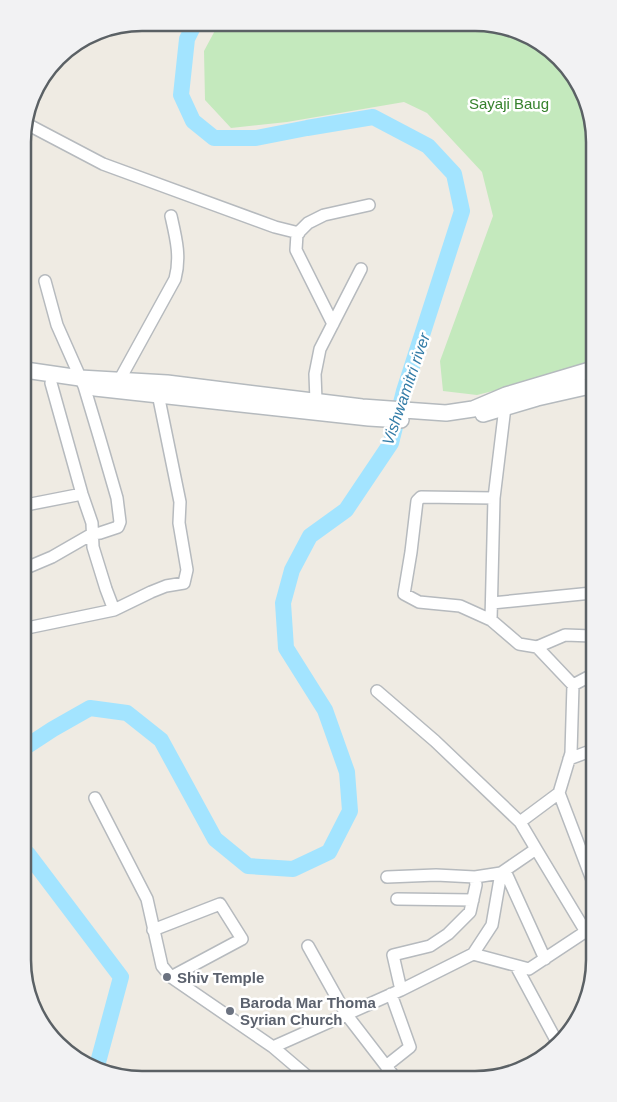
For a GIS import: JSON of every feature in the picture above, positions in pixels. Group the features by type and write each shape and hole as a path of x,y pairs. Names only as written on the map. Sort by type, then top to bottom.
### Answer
{"street":[{"path":"32,127 103,164 275,227 299,232"},
{"path":"333,324 296,250 297,234 308,223 324,215 369,205"},
{"path":"120,379 175,279 179,265 179,251 171,216"},
{"path":"316,401 315,374 320,349 361,269"},
{"path":"31,566 52,558 92,534 118,527 120,522 117,498 82,382 56,325 45,281"},
{"path":"31,371 82,382 158,394 365,413 446,418 470,418 536,398 586,387"},
{"path":"446,418 506,395 586,371"},
{"path":"31,381 51,383 120,379 167,383 316,401 365,413"},
{"path":"51,383 92,523 93,547 114,610"},
{"path":"31,627 114,610 166,586 184,584 187,570 179,523 180,502 158,394"},
{"path":"491,620 494,498 506,407"},
{"path":"31,505 82,494"},
{"path":"494,498 421,497 417,501 404,594 419,602 460,606 491,620 519,644 537,647 565,635 586,636"},
{"path":"492,603 586,594"},
{"path":"520,822 559,793 571,753 573,685 537,647"},
{"path":"573,685 586,678"},
{"path":"377,691 435,741 520,822 586,923"},
{"path":"569,759 586,753"},
{"path":"559,793 586,864"},
{"path":"95,798 147,899 162,966 171,977 273,1047 300,1071"},
{"path":"387,877 436,875 475,877 503,872 536,849"},
{"path":"273,1047 396,992 473,954 492,925 503,872"},
{"path":"503,872 545,959"},
{"path":"308,946 346,1014 389,1070 410,1047 396,992 393,955 430,946 448,934 470,912 476,885 475,877"},
{"path":"397,899 473,900"},
{"path":"153,930 220,904 242,939 171,977"},
{"path":"473,954 529,970 586,932"},
{"path":"516,966 554,1037"}],"green space":[{"name":"Sayaji Baug","path":"215,31 482,31 510,37 524,43 548,59 558,69 574,93 580,107 585,128 586,368 477,395 443,391 440,361 493,216 482,172 427,113 404,102 287,122 231,128 205,100 204,51"}],"waterway":[{"name":"Vishwamitri river","path":"31,743 90,708 127,713 161,740 215,839 248,866 293,869 329,852 350,811 347,772 325,710 286,648 283,603 292,570 310,536 346,510 391,443 404,391 462,211 454,174 428,146 373,117 256,138 214,138 193,121 181,95 187,39 191,31"},
{"name":"Vishwamitri river","path":"31,858 121,977 98,1061"}],"place":[{"name":"Shiv Temple","path":"167,977"},
{"name":"Baroda Mar Thoma Syrian Church","path":"230,1011"}]}
